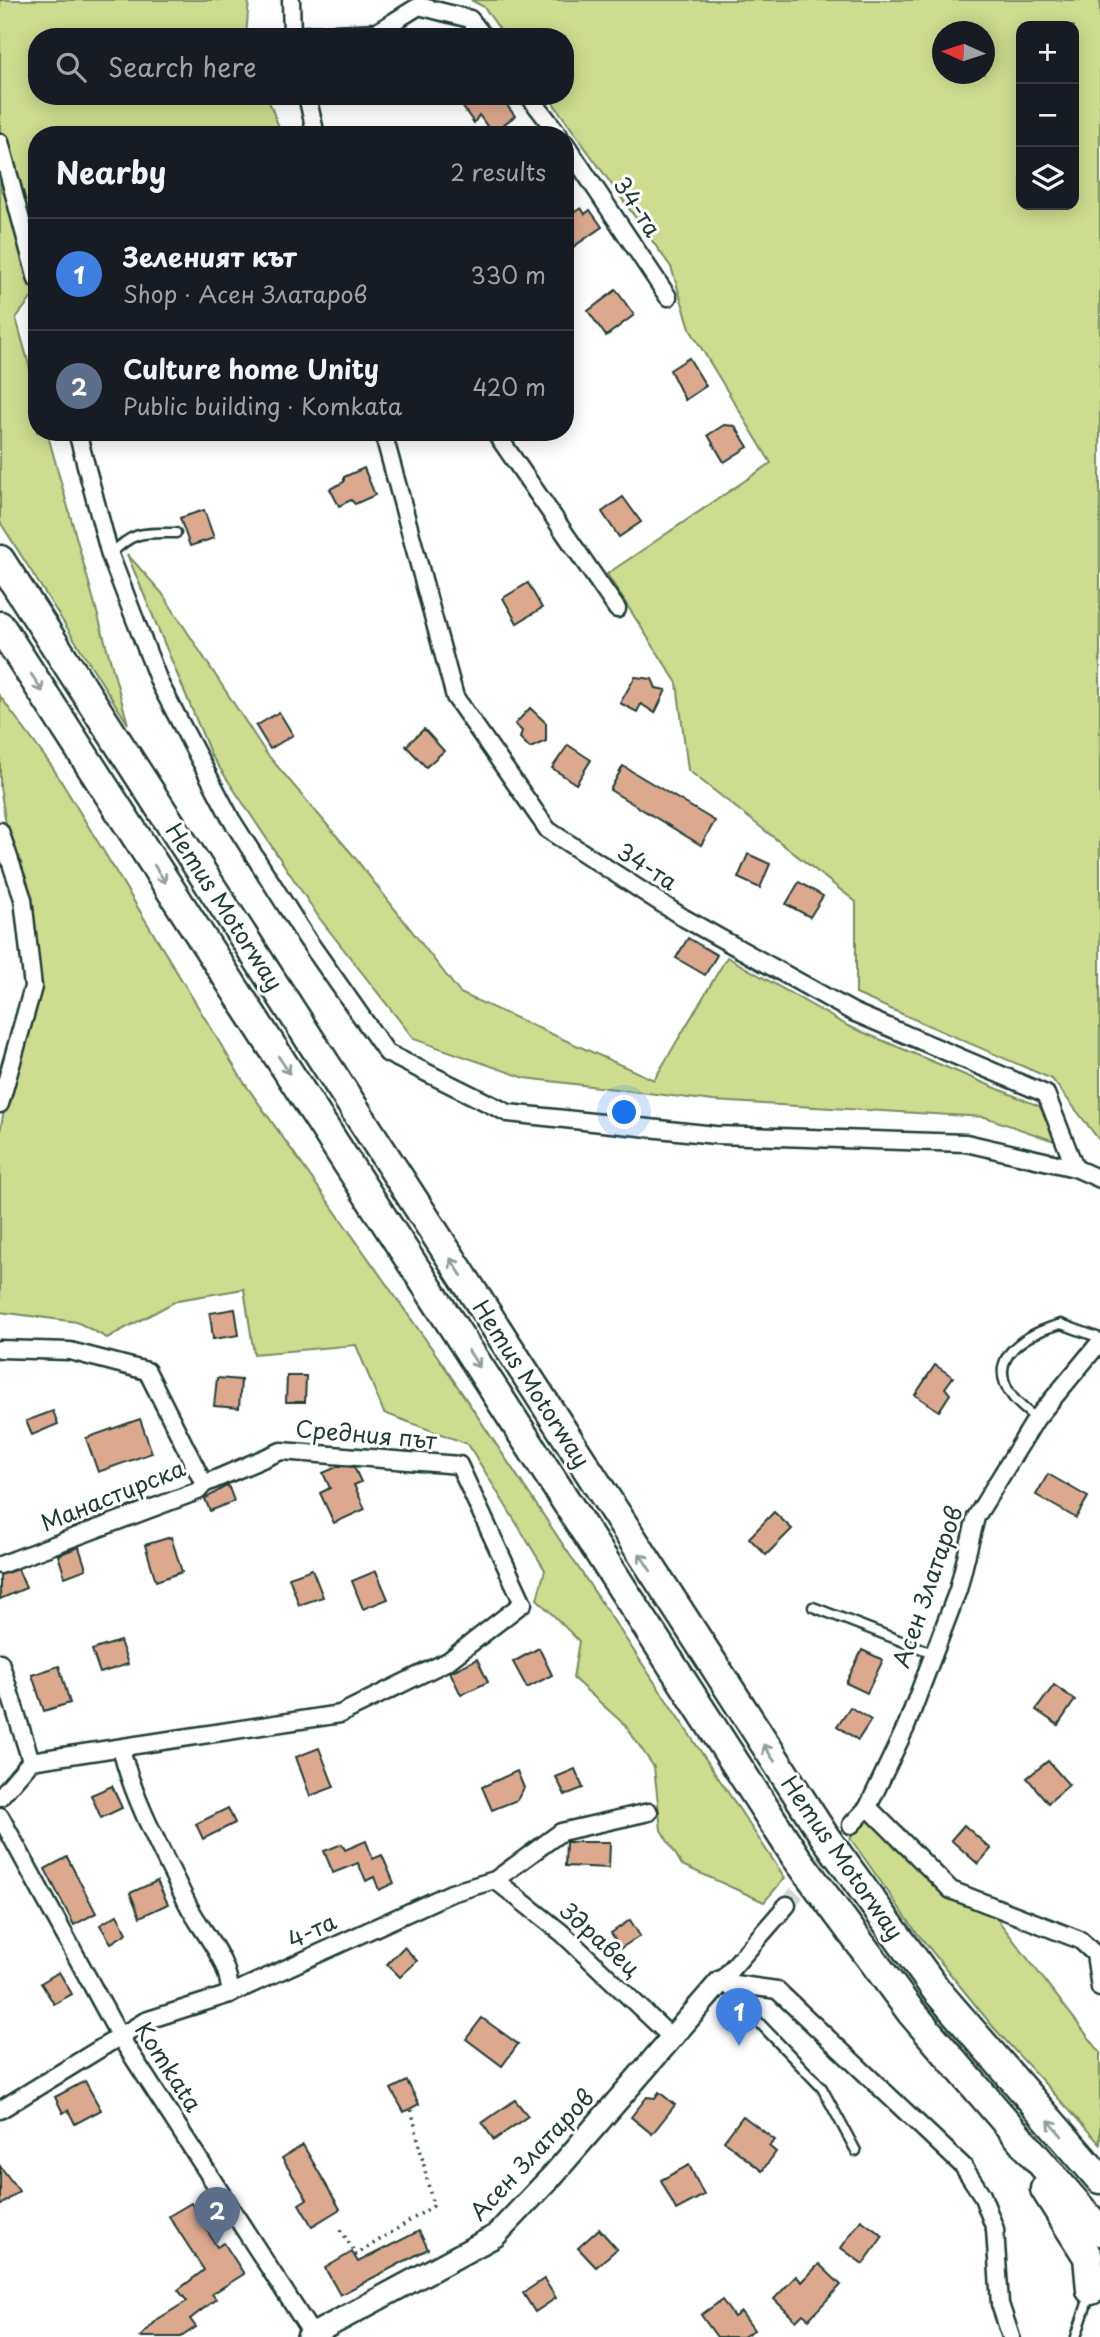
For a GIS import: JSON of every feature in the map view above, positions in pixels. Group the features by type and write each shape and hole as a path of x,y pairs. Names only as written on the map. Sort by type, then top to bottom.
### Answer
{"highway":[{"name":"Hemus Motorway","path":"0,560 825,1837 937,1991 1100,2179"},
{"name":"Hemus Motorway","path":"0,626 796,1857 911,2012 1100,2231"},
{"path":"986,2098 1088,2257 1096,2294"}],"street":[{"path":"291,0 292,28"},
{"path":"383,28 419,6 471,19 478,28"},
{"path":"309,105 314,126"},
{"path":"537,105 552,126"},
{"path":"0,142 28,246"},
{"name":"34-та","path":"574,156 668,297"},
{"path":"79,441 110,555 160,684 230,819 307,939 387,1053 508,1113 715,1135 966,1143 1075,1168 1100,1179"},
{"name":"34-та","path":"385,441 455,697 548,830 684,918 853,1012 1046,1094 1075,1168"},
{"path":"501,441 617,609"},
{"path":"0,831 23,899 33,987 0,1104"},
{"name":"Асен Златаров","path":"851,1825 868,1807 906,1727 958,1590 976,1517 1036,1419 1100,1340"},
{"path":"0,1349 70,1350 147,1371 204,1484"},
{"name":"Средния път","path":"31,1760 340,1714 448,1661 523,1603 459,1465 281,1451 204,1484"},
{"name":"Манастирска","path":"0,1565 198,1492 204,1484"},
{"path":"0,1662 31,1760 0,1797"},
{"path":"121,1748 130,1784 188,1905 230,1977 230,1994"},
{"path":"868,1807 951,1890 1080,1940 1095,1954 1100,1988"},
{"name":"4-та","path":"0,2110 145,2021 230,1994 451,1893 495,1880 561,1832 649,1812"},
{"name":"Komkata","path":"0,1816 120,2037 312,2336"},
{"name":"Здравец","path":"495,1880 562,1933 672,2038"},
{"name":"Асен Златаров","path":"312,2336 495,2236 553,2175 787,1905"},
{"path":"720,1982 777,1990 963,2166 982,2195 995,2229 1000,2304 1011,2337"}],"lane":[{"path":"110,555 124,540 136,533 176,533"},
{"path":"1036,1419 1012,1397 1002,1377 1007,1358 1020,1340 1061,1324 1100,1340"},
{"path":"813,1607 934,1654"},
{"path":"720,1982 822,2088 856,2151"},
{"path":"1076,2337 1096,2294"}],"path":[{"path":"341,2230 356,2255 390,2236 433,2206 411,2108"}],"green space":[{"path":"0,0 249,0 247,28 28,28 28,105 270,105 279,126 28,126 28,303 16,318 28,361 28,441 49,441 128,724 0,522"},
{"path":"471,0 1100,0 1100,1141 1052,1079 856,994 856,902 688,770 677,683 607,574 771,463 691,331 671,267 574,132 574,126 570,126 554,105 574,105 574,28 499,28 484,7"},
{"path":"127,554 162,593 266,753 352,854 460,993 654,1080 727,957 848,1026 1039,1106 1063,1144 985,1117 713,1101 525,1078 414,1039 320,919 211,755"},
{"path":"0,696 53,768 243,1081 438,1357 785,1878 764,1902 682,1865 661,1830 654,1767 625,1725 573,1678 579,1641 537,1599 545,1570 468,1444 384,1413 356,1345 254,1354 244,1289 178,1300 107,1338 77,1322 0,1312 0,1132 29,969 0,787"},
{"path":"867,1813 922,1871 987,1906 1100,2052 1100,2144 994,2028 917,1933 850,1838"}],"building":[{"path":"461,105 507,105 515,116 501,126 487,126 479,115 474,123"},
{"path":"581,208 585,214 590,210 602,227 574,246 574,212"},
{"path":"616,290 634,315 606,336 588,311"},
{"path":"689,358 706,386 685,400 670,370"},
{"path":"724,425 735,426 748,447 724,462 708,435"},
{"path":"364,468 375,495 355,504 351,500 339,506 330,489 344,482 344,477"},
{"path":"623,497 641,522 619,537 602,512"},
{"path":"204,510 214,538 190,546 180,518"},
{"path":"528,583 542,608 517,623 503,598"},
{"path":"635,677 652,679 656,688 666,690 655,713 641,704 637,712 620,703"},
{"path":"530,708 546,723 546,741 530,748 520,738 522,731 515,724"},
{"path":"279,712 293,735 270,749 256,726"},
{"path":"424,729 444,751 426,767 406,746"},
{"path":"568,745 591,760 576,784 552,768"},
{"path":"623,766 715,821 701,845 610,790"},
{"path":"748,854 770,864 760,888 738,878"},
{"path":"799,882 823,896 810,917 786,904"},
{"path":"688,938 717,955 705,975 676,958"},
{"path":"235,1309 239,1335 213,1339 210,1313"},
{"path":"935,1365 953,1377 945,1388 950,1394 939,1411 915,1395"},
{"path":"287,1376 306,1376 305,1402 286,1402"},
{"path":"217,1378 241,1380 239,1408 214,1406"},
{"path":"53,1411 58,1424 32,1435 26,1421"},
{"path":"140,1419 152,1453 98,1472 86,1438"},
{"path":"339,1466 354,1467 361,1482 354,1485 365,1509 334,1523 320,1493 330,1488 323,1473"},
{"path":"1048,1474 1088,1497 1076,1518 1036,1495"},
{"path":"228,1485 234,1501 210,1511 205,1499"},
{"path":"774,1512 792,1529 766,1555 749,1538"},
{"path":"171,1537 182,1572 156,1581 145,1545"},
{"path":"79,1547 86,1569 65,1577 58,1555"},
{"path":"18,1569 26,1588 0,1599 0,1575"},
{"path":"312,1569 323,1597 299,1605 289,1577"},
{"path":"376,1571 388,1599 363,1609 352,1581"},
{"path":"120,1641 128,1664 100,1673 92,1650"},
{"path":"539,1648 552,1675 527,1688 513,1662"},
{"path":"862,1650 883,1660 867,1693 846,1683"},
{"path":"477,1659 488,1682 461,1695 450,1672"},
{"path":"59,1666 70,1703 44,1711 32,1675"},
{"path":"1054,1685 1075,1700 1058,1725 1036,1710"},
{"path":"850,1707 871,1720 858,1740 837,1726"},
{"path":"319,1748 334,1787 310,1796 296,1757"},
{"path":"1048,1761 1069,1785 1048,1803 1027,1778"},
{"path":"575,1769 583,1788 565,1795 556,1777"},
{"path":"517,1771 524,1788 517,1800 492,1810 482,1787"},
{"path":"112,1786 122,1808 101,1818 91,1795"},
{"path":"228,1808 235,1823 203,1839 196,1824"},
{"path":"964,1825 991,1849 978,1864 951,1840"},
{"path":"366,1841 373,1859 382,1855 394,1883 379,1890 374,1877 366,1881 358,1863 333,1873 324,1851 342,1844 345,1850"},
{"path":"566,1842 610,1842 609,1868 565,1866"},
{"path":"67,1857 96,1913 74,1925 45,1869"},
{"path":"157,1881 168,1904 140,1917 130,1893"},
{"path":"117,1915 127,1933 111,1943 100,1925"},
{"path":"630,1920 640,1936 621,1948 611,1933"},
{"path":"404,1947 417,1961 400,1977 387,1964"},
{"path":"59,1972 72,1994 54,2004 41,1983"},
{"path":"482,2018 518,2044 502,2066 466,2039"},
{"path":"85,2081 101,2110 75,2124 68,2110 63,2113 55,2097"},
{"path":"407,2081 419,2104 404,2112 391,2089"},
{"path":"659,2092 675,2105 652,2134 631,2117 647,2097 655,2098"},
{"path":"515,2100 528,2116 494,2140 482,2123"},
{"path":"743,2116 775,2140 769,2146 776,2152 762,2171 724,2141"},
{"path":"303,2145 340,2209 312,2226 299,2204 307,2199 282,2158"},
{"path":"689,2165 704,2195 676,2210 661,2180"},
{"path":"0,2166 19,2191 0,2206"},
{"path":"191,2203 217,2247 224,2243 244,2274 212,2294 216,2299 190,2319 196,2327 181,2337 140,2337 158,2319 187,2301 178,2290 204,2270 169,2216"},
{"path":"861,2220 883,2236 863,2264 841,2248"},
{"path":"599,2229 617,2249 596,2267 578,2248"},
{"path":"419,2231 428,2249 340,2295 325,2268 352,2252 358,2262"},
{"path":"819,2264 841,2285 809,2319 803,2314 796,2321 774,2299 796,2276 802,2282"},
{"path":"544,2279 556,2298 535,2312 523,2293"},
{"path":"722,2300 734,2317 741,2312 754,2330 743,2337 717,2337 701,2315"}],"tunnel":[{"path":"787,1905 851,1825"}],"place":[{"name":"Зеленият кът","path":"739,2046"},
{"name":"Culture home Unity","path":"217,2245"}]}
